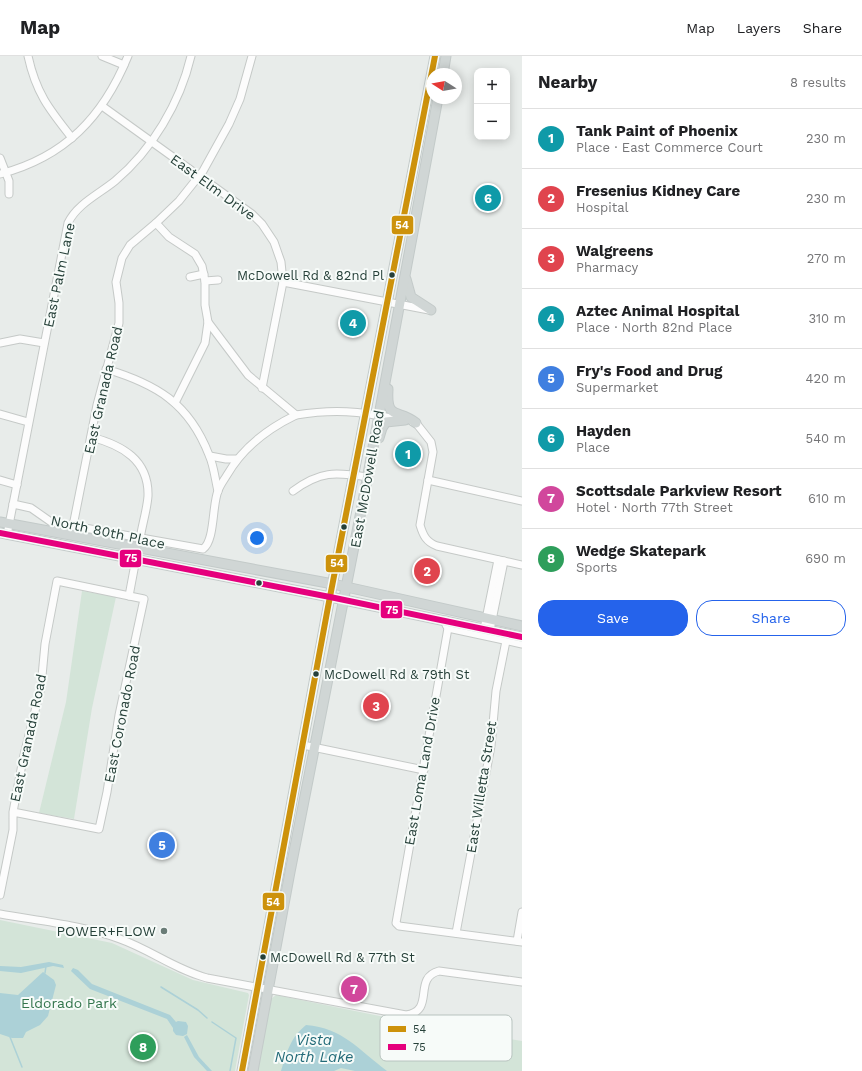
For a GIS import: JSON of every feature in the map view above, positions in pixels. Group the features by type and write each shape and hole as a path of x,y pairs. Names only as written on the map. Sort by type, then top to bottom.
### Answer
{"main road":[{"name":"East McDowell Road","path":"242,1071 330,597 435,56"},
{"path":"444,68 446,56"},
{"name":"East McDowell Road","path":"253,1071 368,477 378,415 437,104"},
{"path":"416,151 428,153"},
{"path":"405,276 411,297 431,310"},
{"path":"391,347 388,407 395,414 409,418 416,423"},
{"path":"371,459 376,452 384,425 390,421 405,420"},
{"path":"5,523 139,543 522,626"},
{"path":"4,534 330,597 447,624 522,637"}],"street":[{"path":"28,56 36,87 44,101 72,138"},
{"path":"102,56 124,66"},
{"path":"3,174 45,157 72,138 102,106 128,56"},
{"name":"East Palm Lane","path":"4,534 5,523 13,504 66,230 71,216 81,206 116,180 151,141 166,119 180,90 191,56"},
{"name":"East Granada Road","path":"73,526 106,368 119,323 119,303 116,282 122,258 130,245 156,224 179,201 199,176 229,124 240,99 252,56"},
{"name":"East Elm Drive","path":"102,106 252,214 262,224 278,251 283,282 262,388"},
{"path":"0,158 3,174 10,189 9,194"},
{"path":"156,224 169,237 195,254 199,260 204,278 205,306 208,322 205,343 175,403"},
{"path":"190,277 218,280"},
{"path":"283,282 431,310"},
{"path":"208,322 248,375 296,415"},
{"path":"205,343 219,338"},
{"path":"0,343 20,339 44,343"},
{"path":"106,368 144,382 161,391 188,416 210,456 218,491"},
{"path":"218,491 236,459 252,443 277,425 296,415 336,410 366,413 405,420 416,423 430,442 433,452 420,525 422,534 434,545 522,565"},
{"path":"0,414 28,422"},
{"path":"91,437 120,446 132,456 143,472 148,496 129,596"},
{"path":"210,456 236,459"},
{"path":"293,491 309,480 329,474 368,477"},
{"path":"0,480 17,485"},
{"path":"428,480 522,501"},
{"name":"North 80th Place","path":"13,504 31,508 51,522 73,526 139,543 197,550 206,547 209,541 218,491"},
{"path":"487,630 501,561"},
{"name":"East Granada Road","path":"0,895 13,830 13,812 23,759 41,687 45,644 57,581 129,596"},
{"name":"East Coronado Road","path":"13,812 99,829 107,792 119,715 144,599 129,596"},
{"path":"447,624 506,641 522,644"},
{"name":"East Loma Land Drive","path":"447,624 424,770 396,923 400,926 456,933"},
{"name":"East Willetta Street","path":"456,933 489,757 496,690 506,641"},
{"path":"303,745 424,770"},
{"path":"456,933 519,942 522,912"},
{"path":"0,914 111,936 138,947 179,969 207,978 406,1015 416,1012 421,1008 427,979 434,972 439,971 522,982"}],"green space":[{"path":"82,591 116,597 92,708 74,819 39,813 66,702"},
{"name":"Eldorado Park","path":"0,920 112,943 193,980 248,993 249,995 235,1071 0,1071"},
{"path":"276,995 380,1016 380,1061 512,1061 512,1039 522,1041 522,1071 257,1071 271,999"}],"water":[{"path":"49,962 63,965 64,968 53,966 21,973 0,971 0,966 21,967"},
{"path":"73,968 78,970 92,984 170,1015 176,1022 186,1022 188,1026 187,1034 183,1036 176,1035 167,1019 90,989 71,971"},
{"path":"43,972 54,980 56,985 48,1016 40,1025 26,1032 23,1038 12,1038 0,1034 0,993 18,995"},
{"name":"Vista North Lake","path":"306,1025 330,1030 341,1035 387,1071 355,1071 341,1068 334,1071 281,1071 287,1052 293,1040"},
{"path":"187,1035 199,1057 212,1071 207,1071 194,1057 184,1037"}],"waterway":[{"path":"45,973 46,966"},
{"path":"161,987 198,1010 207,1018"},
{"path":"212,1022 236,1038 230,1071"},
{"path":"10,1037 22,1067"}],"transit line":[{"name":"54","path":"242,1071 328,607 435,56"},
{"name":"75","path":"0,533 330,597 522,637"}],"place":[{"name":"Hayden","path":"488,198"},
{"name":"McDowell Rd & 82nd Pl","path":"392,275"},
{"name":"Aztec Animal Hospital","path":"353,323"},
{"name":"Tank Paint of Phoenix","path":"408,454"},
{"name":"Fresenius Kidney Care","path":"427,571"},
{"name":"McDowell Rd & 79th St","path":"316,674"},
{"name":"Walgreens","path":"376,706"},
{"name":"Fry's Food and Drug","path":"162,845"},
{"name":"POWER+FLOW","path":"164,931"},
{"name":"McDowell Rd & 77th St","path":"263,957"},
{"name":"Scottsdale Parkview Resort","path":"354,989"},
{"name":"Wedge Skatepark","path":"143,1047"}]}
